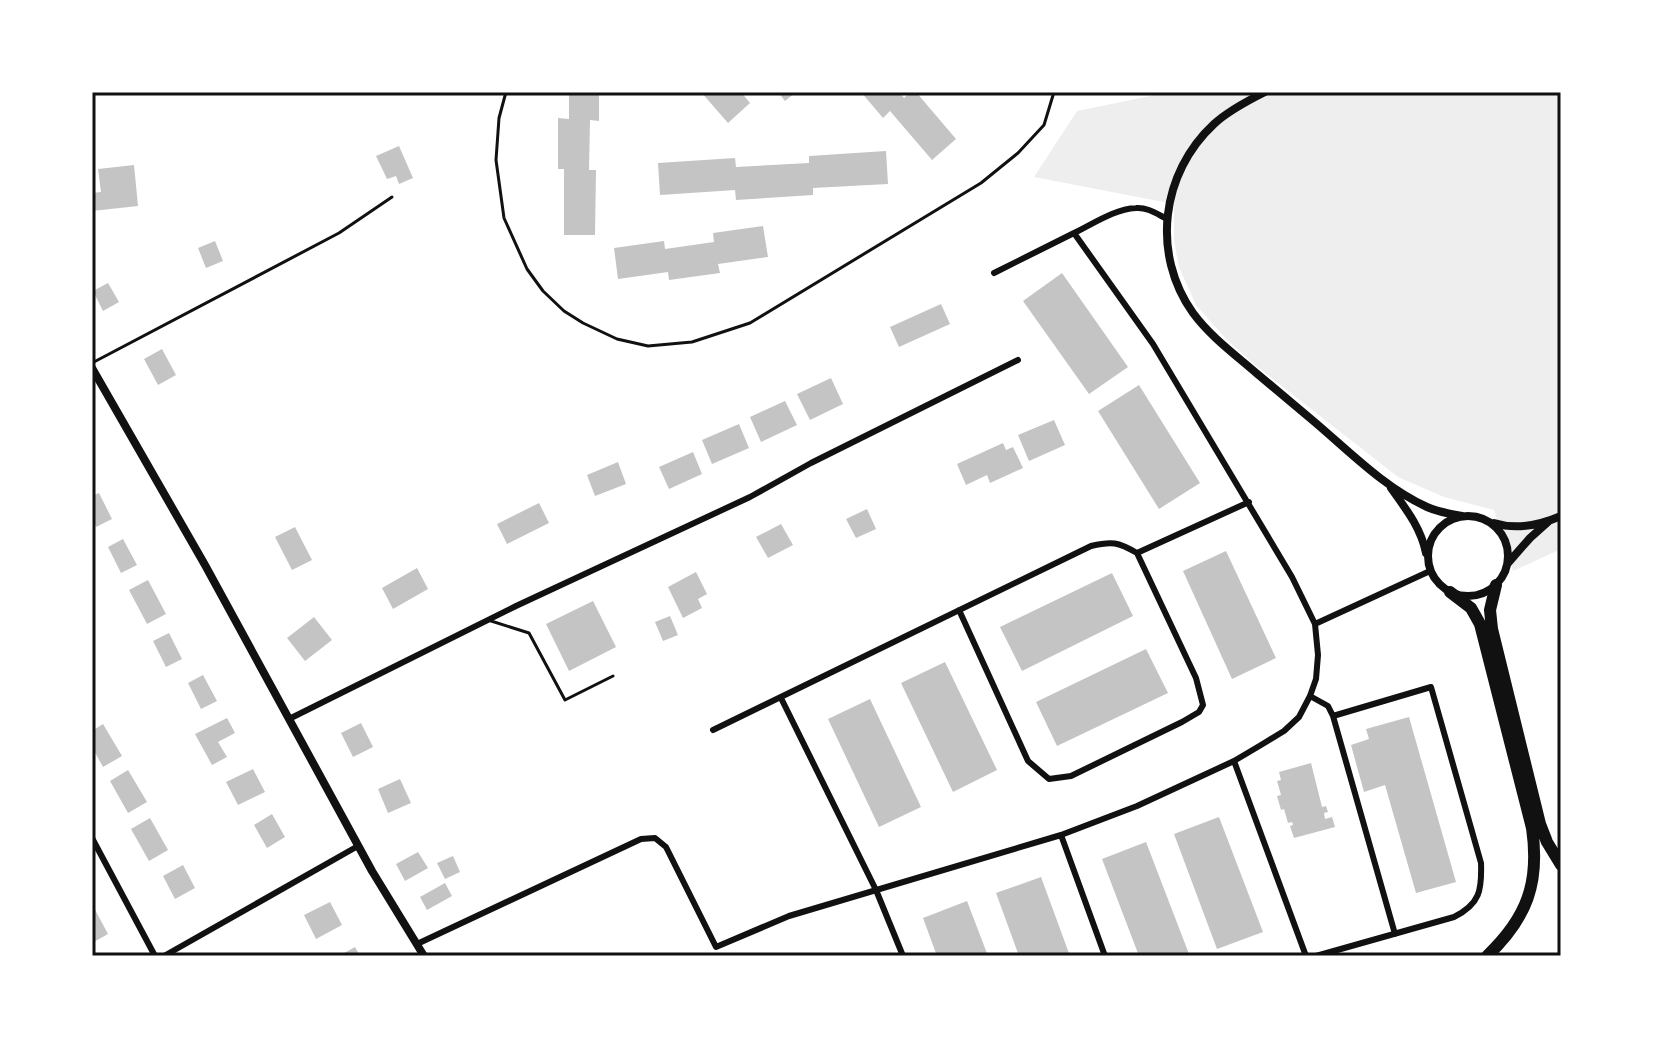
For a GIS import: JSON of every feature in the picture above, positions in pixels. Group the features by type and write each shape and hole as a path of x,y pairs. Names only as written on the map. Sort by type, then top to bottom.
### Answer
{"highway":[{"path":"1496,585 1490,610 1492,629 1540,824 1561,865"},
{"path":"1450,592 1471,608 1480,624 1536,852 1535,877 1526,906 1502,941 1487,956"}],"street":[{"path":"1265,92 1213,125 1190,151 1171,193 1167,219 1168,246 1174,275 1195,315 1224,347 1386,481 1425,506 1511,526 1549,521 1561,516"},
{"path":"994,273 1113,214 1136,208 1167,219"},
{"path":"417,944 641,839 655,838 666,847 716,947 789,916 1061,835 1137,806 1234,761 1284,731 1299,717 1316,679 1318,655 1315,624 1249,502 1153,344 1074,233"},
{"path":"289,719 488,620 750,497 811,463 1018,360"},
{"path":"92,365 358,846 424,956"},
{"path":"1386,481 1417,525 1430,571 1437,583 1461,596 1475,596 1496,585 1518,550 1549,521"},
{"path":"1137,553 1249,502"},
{"path":"1428,560 1428,548 1435,533 1448,520 1462,516"},
{"path":"1490,522 1504,537 1507,565"},
{"path":"713,730 781,698 959,610 1091,546 1107,542 1120,543 1137,553 1196,678 1203,705 1199,712 1182,722 1071,776 1049,779 1028,761 959,610"},
{"path":"1315,624 1430,571"},
{"path":"1316,956 1454,917 1468,910 1477,897 1481,880 1481,863 1431,687 1333,716"},
{"path":"1310,696 1328,706 1333,716 1395,934"},
{"path":"781,698 876,890 903,956"},
{"path":"1234,761 1306,956"},
{"path":"1061,835 1105,956"},
{"path":"92,838 155,956"},
{"path":"164,956 358,846"}],"lane":[{"path":"506,92 499,118 496,160 504,218 527,269 543,291 564,311 617,339 648,346 692,342 750,323 981,183 1018,153 1044,125 1054,92"},
{"path":"92,365 339,233 392,197"},
{"path":"488,620 529,633 565,700 613,676"}],"shaded area":[{"path":"1170,92 1561,92 1561,549 1513,571 1494,510 1444,497 1398,477 1228,341 1196,305 1179,267 1174,240 1174,204 1034,177 1077,111"}],"building":[{"path":"569,92 599,92 599,121 590,120 589,170 596,170 595,235 564,235 564,169 558,169 558,118 569,119"},
{"path":"701,92 741,92 750,103 728,123"},
{"path":"778,92 796,92 785,101"},
{"path":"861,92 899,92 904,98 916,92 956,139 932,160 890,111 883,118"},
{"path":"399,146 413,178 399,184 396,176 387,179 376,156"},
{"path":"886,151 888,184 813,188 813,195 736,200 735,190 660,195 658,163 735,158 736,167 809,163 809,156"},
{"path":"134,165 138,206 92,211 92,193 101,192 98,169"},
{"path":"763,226 768,257 718,264 720,273 669,280 668,272 618,279 614,248 664,241 665,249 714,242 713,233"},
{"path":"215,241 223,261 206,268 198,248"},
{"path":"1062,273 1128,367 1089,394 1023,301"},
{"path":"108,283 119,302 103,311 93,291"},
{"path":"941,304 950,324 899,347 890,327"},
{"path":"162,349 176,375 158,385 144,359"},
{"path":"831,378 843,404 810,420 797,394"},
{"path":"1139,385 1200,483 1159,509 1098,411"},
{"path":"785,401 797,425 761,442 750,417"},
{"path":"1054,420 1065,445 1029,461 1018,435"},
{"path":"739,424 749,448 712,464 702,440"},
{"path":"1003,443 1006,450 1013,447 1023,468 990,483 987,475 966,485 957,464"},
{"path":"693,452 702,474 669,489 659,467"},
{"path":"618,462 626,484 595,496 587,475"},
{"path":"99,493 112,519 96,527 92,518 92,496"},
{"path":"539,503 549,523 507,544 497,524"},
{"path":"867,509 876,529 856,538 846,519"},
{"path":"781,524 793,545 768,558 756,537"},
{"path":"295,527 312,560 292,570 275,537"},
{"path":"123,539 137,565 121,573 108,547"},
{"path":"1226,551 1276,658 1232,679 1183,571"},
{"path":"417,568 428,589 393,609 382,588"},
{"path":"696,572 707,594 698,599 702,608 683,618 668,587"},
{"path":"1112,573 1133,616 1022,671 1000,627"},
{"path":"148,580 166,614 147,624 129,590"},
{"path":"593,601 616,647 569,671 546,624"},
{"path":"670,616 678,635 663,641 655,622"},
{"path":"314,617 332,640 305,661 287,638"},
{"path":"169,633 182,659 166,667 153,641"},
{"path":"1146,649 1168,693 1057,746 1036,702"},
{"path":"945,662 997,770 953,792 901,683"},
{"path":"203,675 217,701 201,709 188,683"},
{"path":"870,699 921,807 879,827 828,719"},
{"path":"1409,717 1456,882 1416,893 1385,785 1364,792 1351,745 1369,739 1366,729"},
{"path":"227,718 235,733 218,742 227,757 212,765 195,734"},
{"path":"361,723 373,747 353,757 341,733"},
{"path":"103,724 122,756 103,767 92,747 92,731"},
{"path":"1311,763 1322,807 1326,806 1328,812 1324,813 1325,819 1332,817 1335,827 1294,838 1290,826 1292,822 1288,823 1277,796 1281,795 1277,781 1281,780 1279,772"},
{"path":"253,769 265,792 238,805 226,782"},
{"path":"128,770 147,802 128,813 110,781"},
{"path":"400,779 411,803 388,813 378,789"},
{"path":"272,814 285,837 267,848 254,825"},
{"path":"1219,817 1263,932 1217,949 1174,834"},
{"path":"150,818 168,850 149,861 131,829"},
{"path":"1146,842 1189,954 1184,956 1139,956 1102,859"},
{"path":"418,852 428,868 405,881 396,864"},
{"path":"453,856 460,872 445,879 437,863"},
{"path":"183,865 195,888 175,899 163,876"},
{"path":"1041,877 1070,956 1019,956 996,893"},
{"path":"445,883 452,896 427,910 420,897"},
{"path":"967,901 988,956 937,956 923,918"},
{"path":"330,902 342,925 316,939 304,915"},
{"path":"92,904 108,934 92,943"},
{"path":"355,947 360,956 339,956"}]}
